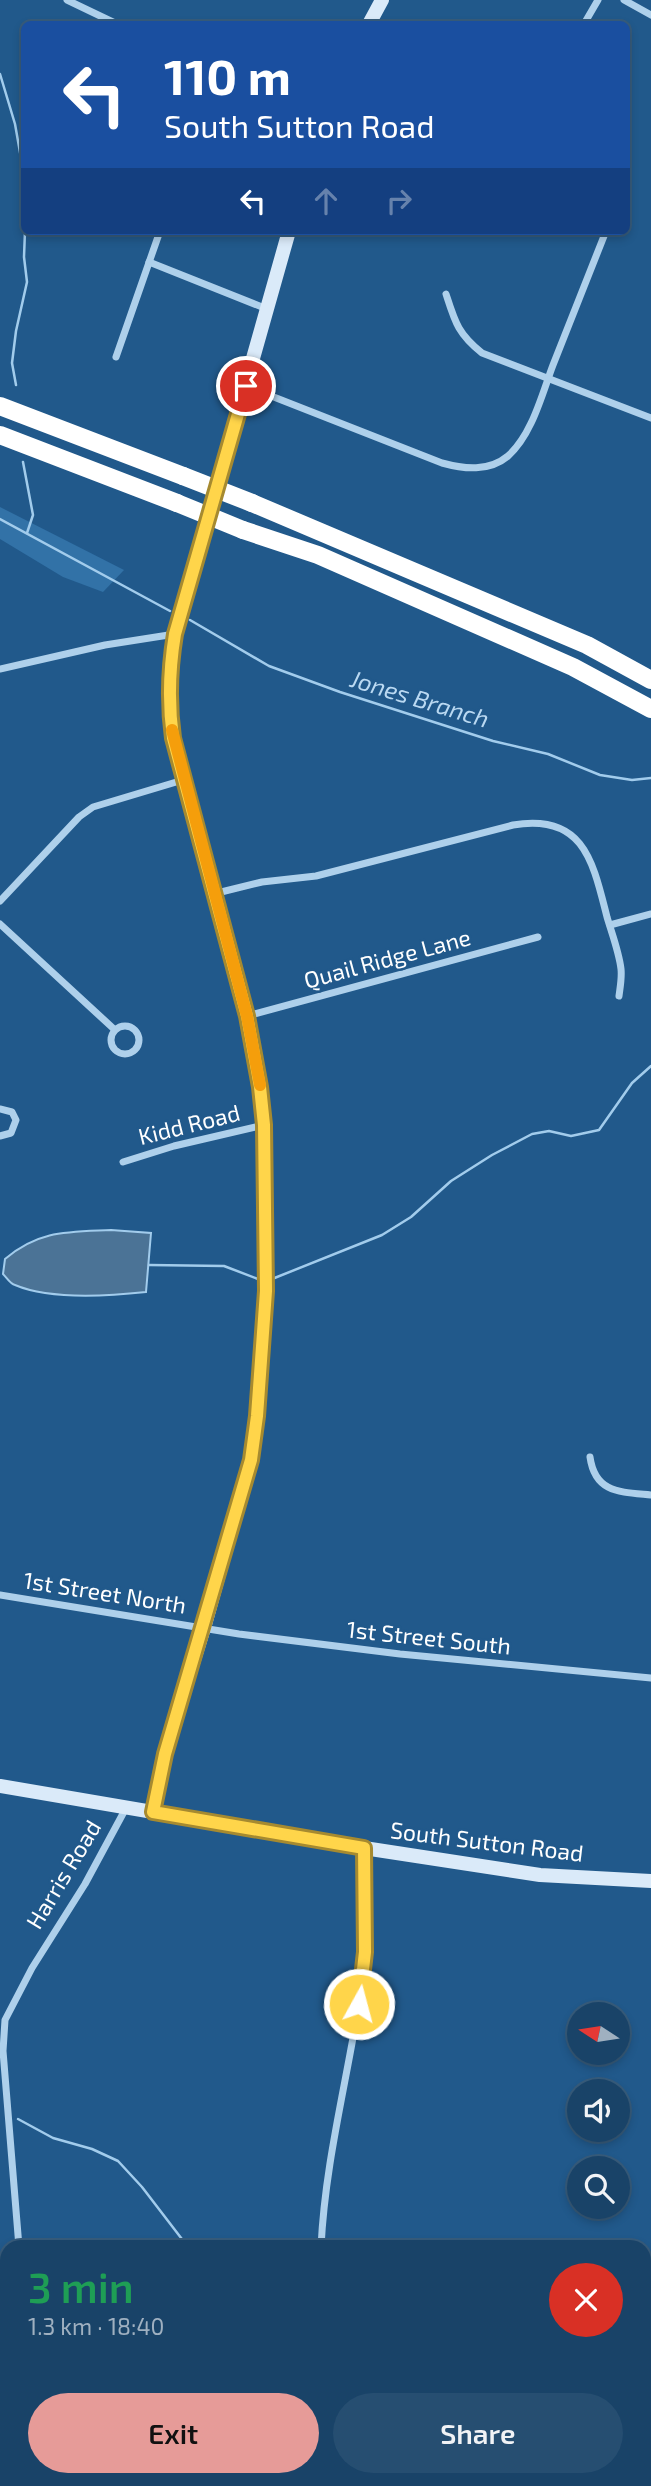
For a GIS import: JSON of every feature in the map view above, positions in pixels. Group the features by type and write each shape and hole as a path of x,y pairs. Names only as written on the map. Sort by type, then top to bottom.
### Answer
{"highway":[{"path":"0,406 252,503 587,645 651,680"},
{"path":"0,435 243,530 318,555 573,667 651,709"}],"street":[{"path":"67,0 111,21"},
{"path":"371,21 382,0"},
{"path":"586,21 598,0"},
{"path":"624,0 651,15"},
{"path":"116,357 159,235"},
{"path":"153,1812 165,1754 251,1460 266,1291 264,1125 260,1087 247,1016 173,738 168,701 169,667 175,634 288,235"},
{"path":"246,386 442,463 461,468 495,464 509,455 529,426 604,235"},
{"path":"149,262 267,309"},
{"path":"446,294 455,325 465,340 482,353 651,418"},
{"path":"0,669 105,645 175,634"},
{"path":"0,901 79,817 93,807 184,780"},
{"path":"214,894 261,882 316,876 531,822 553,825 584,848 594,867 622,971 619,996"},
{"path":"610,925 651,914"},
{"path":"0,923 115,1030"},
{"name":"Quail Ridge Lane","path":"247,1016 537,937"},
{"path":"0,1109 12,1112 16,1120 11,1133 0,1136"},
{"name":"Kidd Road","path":"123,1162 174,1146 264,1125"},
{"path":"590,1457 597,1481 614,1489 651,1495"},
{"name":"1st Street North","path":"0,1595 204,1628"},
{"name":"1st Street South","path":"204,1628 400,1654 651,1678"},
{"name":"South Sutton Road","path":"0,1786 540,1875 651,1881"},
{"name":"Harris Road","path":"18,2240 3,2051 5,2020 32,1968 85,1884 126,1808"},
{"path":"321,2240 323,2203 359,2004 365,1952 364,1848"}],"shaded area":[{"path":"0,507 124,570 103,592 63,577 0,539"},
{"path":"111,1230 151,1233 146,1292 98,1295 45,1293 13,1284 3,1274 5,1259 42,1238 55,1234"}],"waterway":[{"path":"0,74 15,124 21,158"},
{"path":"16,385 12,363 27,282 25,235"},
{"path":"23,462 33,515 27,533"},
{"name":"Jones Branch","path":"0,519 170,611"},
{"name":"Jones Branch","path":"190,620 269,666 340,692 493,741 548,754 600,775 632,780 651,778"},
{"path":"272,1279 382,1235 411,1217 451,1181 532,1134 549,1131 571,1136 599,1130 632,1083 651,1066"},
{"path":"149,1265 224,1266 258,1279"},
{"path":"18,2119 53,2138 92,2149 118,2161 142,2187 183,2240"}],"slow traffic":[{"path":"172,730 247,1016 260,1085"}],"route":[{"path":"246,386 175,634 169,667 168,701 173,738 247,1016 260,1087 265,1163 265,1322 251,1460 165,1754 153,1812 364,1848 365,1952 359,2004"}]}
